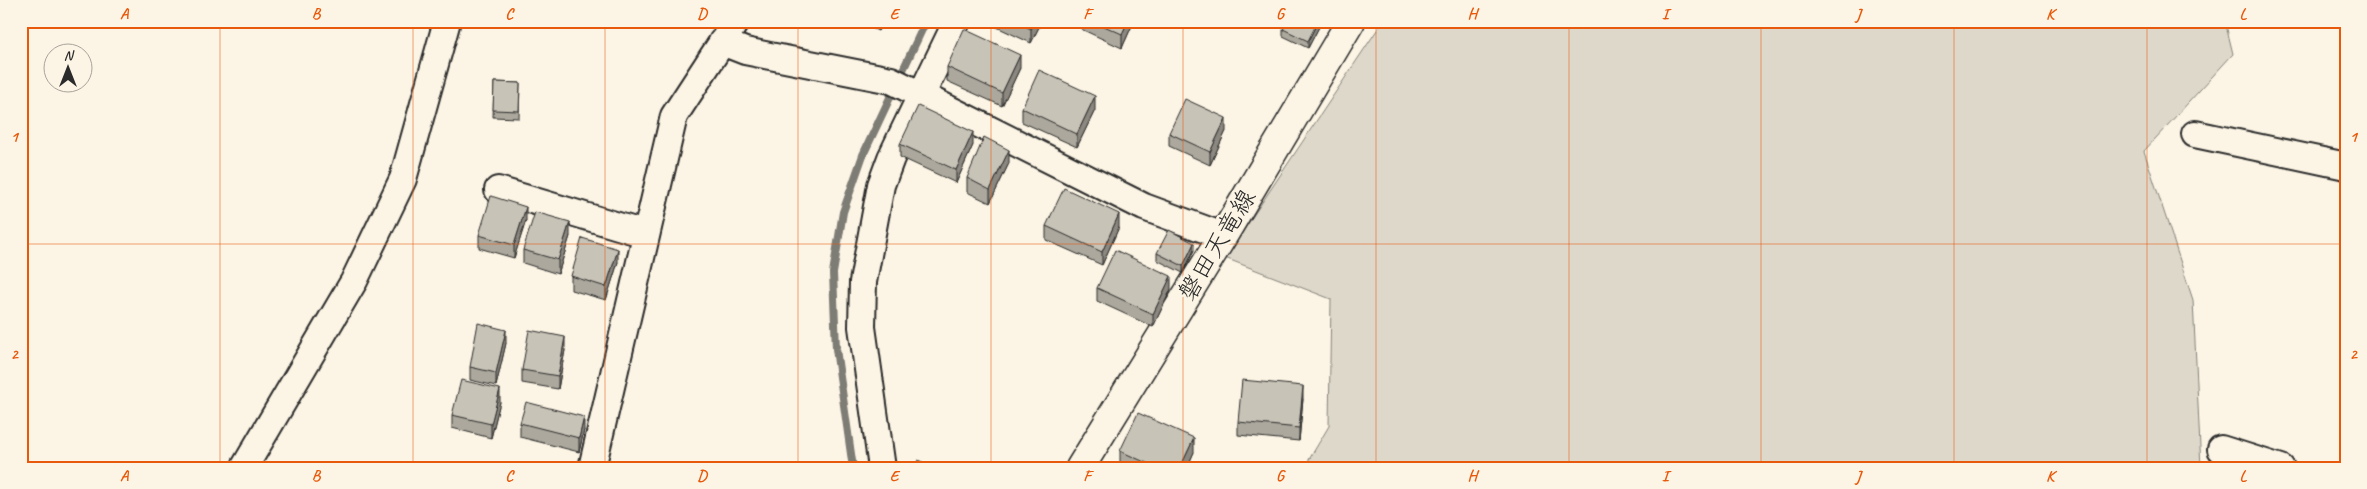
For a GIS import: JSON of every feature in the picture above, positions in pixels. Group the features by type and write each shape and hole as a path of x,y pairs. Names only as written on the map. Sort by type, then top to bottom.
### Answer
{"main road":[{"name":"磐田天竜線","path":"1080,468 1223,236 1351,21"}],"street":[{"path":"244,468 354,281 403,179 448,21"},
{"path":"592,468 674,116 736,21"},
{"path":"882,468 862,328 863,282 881,185 891,158 908,88 956,21"},
{"path":"722,42 745,51 908,88 1144,207 1223,236"},
{"path":"2195,134 2346,166"},
{"path":"498,190 646,234"},
{"path":"2221,449 2281,468"}],"shaded area":[{"path":"1383,21 2225,21 2233,54 2144,151 2193,300 2201,468 1304,468 1329,426 1331,299 1225,258"}],"building":[{"path":"1014,21 1035,21 1031,29"},
{"path":"1093,21 1128,21 1122,34"},
{"path":"1287,21 1318,21 1308,41 1283,29"},
{"path":"964,29 1020,55 1002,93 947,67"},
{"path":"1039,70 1095,96 1077,134 1022,108"},
{"path":"494,82 520,83 519,111 493,110"},
{"path":"1185,99 1226,118 1210,152 1169,133"},
{"path":"918,106 973,132 956,170 900,144"},
{"path":"984,137 1009,150 990,190 967,178"},
{"path":"1064,188 1119,214 1102,252 1046,226"},
{"path":"491,196 526,207 514,245 479,235"},
{"path":"535,212 570,222 558,260 523,250"},
{"path":"1169,230 1194,243 1183,266 1157,253"},
{"path":"582,238 618,249 606,287 571,276"},
{"path":"1115,250 1171,276 1153,314 1097,288"},
{"path":"478,323 506,330 496,373 470,367"},
{"path":"529,330 565,337 558,376 522,370"},
{"path":"461,380 500,389 491,424 452,415"},
{"path":"1242,380 1303,386 1299,428 1238,422"},
{"path":"526,402 584,417 579,438 520,423"},
{"path":"1138,413 1194,438 1180,468 1158,468 1120,451"},
{"path":"918,460 935,468 914,468"}],"waterway":[{"path":"853,468 836,349 833,273 843,212 863,155 926,21"}]}
